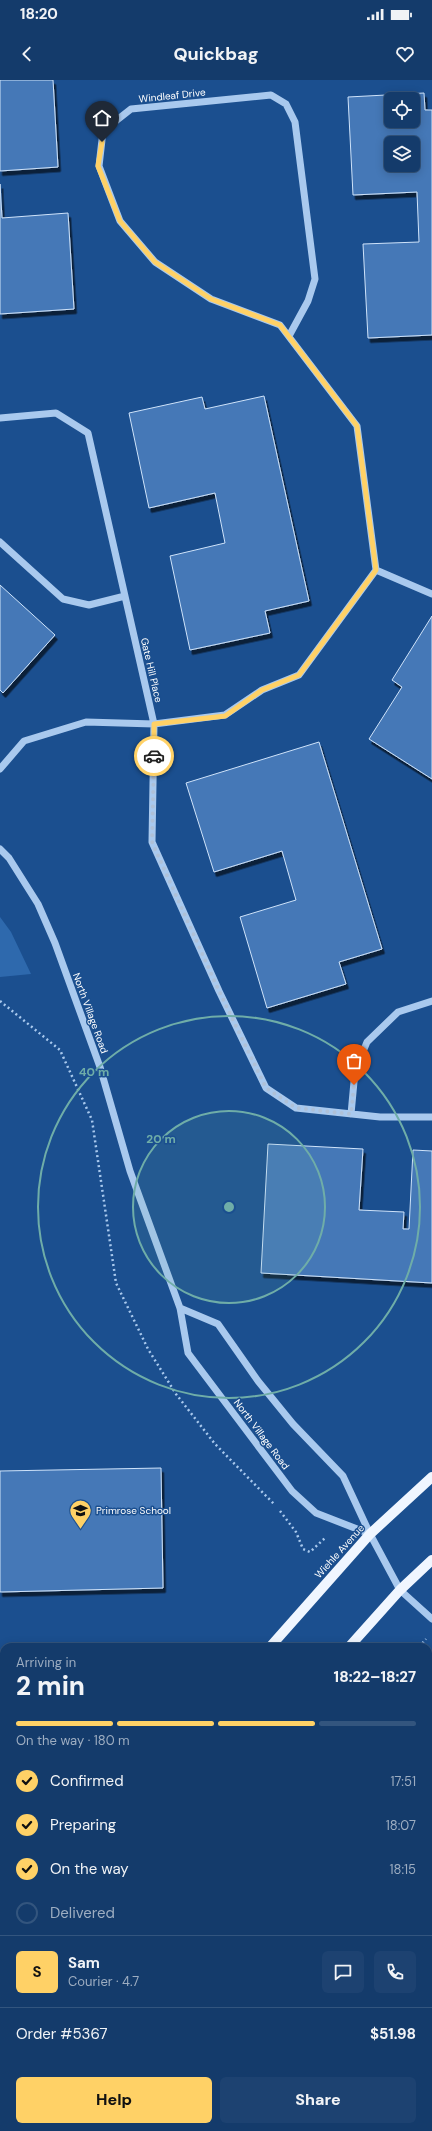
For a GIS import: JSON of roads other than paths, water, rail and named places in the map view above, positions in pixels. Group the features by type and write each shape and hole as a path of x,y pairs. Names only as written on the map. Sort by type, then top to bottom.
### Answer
{"main road":[{"name":"Wiehle Avenue","path":"274,1643 370,1534 432,1477"},
{"path":"353,1643 400,1590 432,1560"}],"street":[{"name":"Windleaf Drive","path":"289,336 308,301 315,279 295,122 286,104 271,96 131,109 103,131 98,166 120,221 155,262 211,299 280,325 357,426 376,570"},
{"name":"Gate Hill Place","path":"0,418 56,413 88,432 154,724 152,842 219,991 266,1088 296,1108 380,1117 432,1117"},
{"path":"0,542 63,600 89,605 125,596"},
{"path":"0,769 24,741 86,722 154,724 225,716 262,690 299,675 376,570 432,594"},
{"name":"North Village Road","path":"0,849 9,858 38,904 55,942 100,1067 130,1171 180,1308 188,1353 292,1490 316,1513 370,1534"},
{"path":"351,1114 355,1071 367,1042 398,1012 432,1001"},
{"path":"180,1308 218,1324 258,1381 293,1424 343,1476 370,1534 400,1590 432,1619"}],"place":[{"name":"Primrose School","path":"81,1530"}]}
